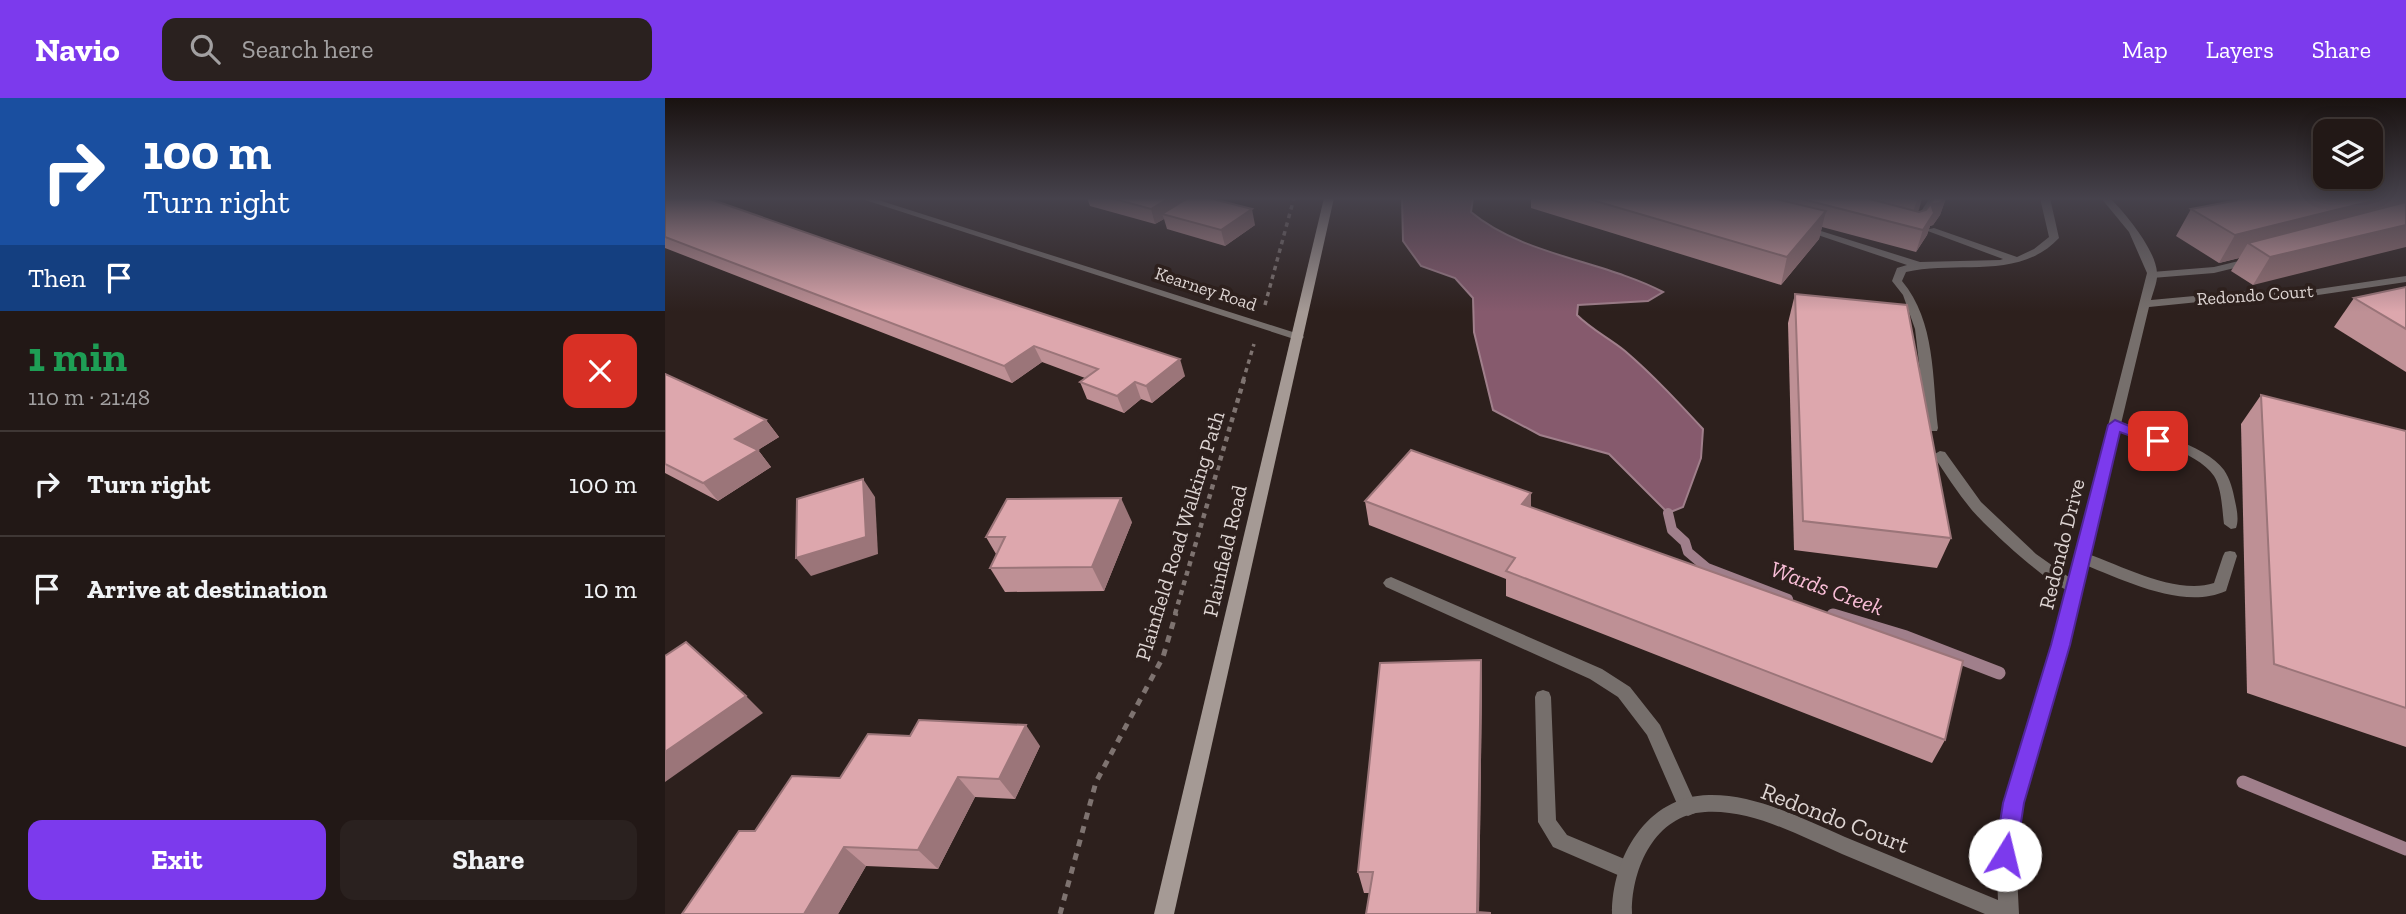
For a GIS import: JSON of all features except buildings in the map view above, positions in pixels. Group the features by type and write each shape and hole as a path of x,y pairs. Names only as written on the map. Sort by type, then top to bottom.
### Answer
{"main road":[{"name":"Plainfield Road","path":"1164,914 1321,236"}],"street":[{"name":"Kearney Road","path":"982,236 1298,337"},
{"path":"1830,236 1879,250 1917,265"},
{"path":"1947,236 2015,260"},
{"path":"1932,428 1921,327 1910,294 1897,281 1901,270 1917,265 1973,266 2015,260 2040,253 2054,239 2053,236"},
{"path":"2138,236 2145,248 2152,275 2214,270 2261,258"},
{"name":"Redondo Drive","path":"2009,914 2005,855 2013,803 2075,589 2152,275"},
{"name":"Redondo Court","path":"2145,304 2248,294 2291,296 2406,279"},
{"path":"2115,425 2209,464 2222,481 2231,524"},
{"path":"1940,455 1976,506 2031,558 2075,589"},
{"path":"2082,558 2175,591 2190,593 2213,591 2221,587 2231,556"},
{"path":"1391,583 1595,674 1624,692 1654,730 1688,807"},
{"path":"1543,697 1547,822 1560,841 1627,870"},
{"name":"Redondo Court","path":"1622,914 1621,900 1627,870 1638,846 1673,813 1688,807 1719,804 1747,809 1785,821 2009,914"}],"path":[{"name":"Plainfield Road Walking Path","path":"1060,914 1096,782 1163,657 1284,236"}],"shaded area":[{"path":"1403,236 1510,236 1640,281 1663,292 1648,301 1578,305 1577,315 1635,360 1703,429 1701,458 1683,507 1668,513 1609,454 1540,435 1493,410 1474,332 1473,298 1455,278 1421,266 1403,241"}],"waterway":[{"name":"Wards Creek","path":"1668,513 1672,530 1685,542 1688,552 1707,568 1788,599"},
{"name":"Wards Creek","path":"1833,615 1906,637 1999,673"},
{"name":"Wards Creek","path":"2243,782 2406,849"}],"route":[{"path":"2005,855 2013,803 2060,645 2115,425 2158,441"}]}
